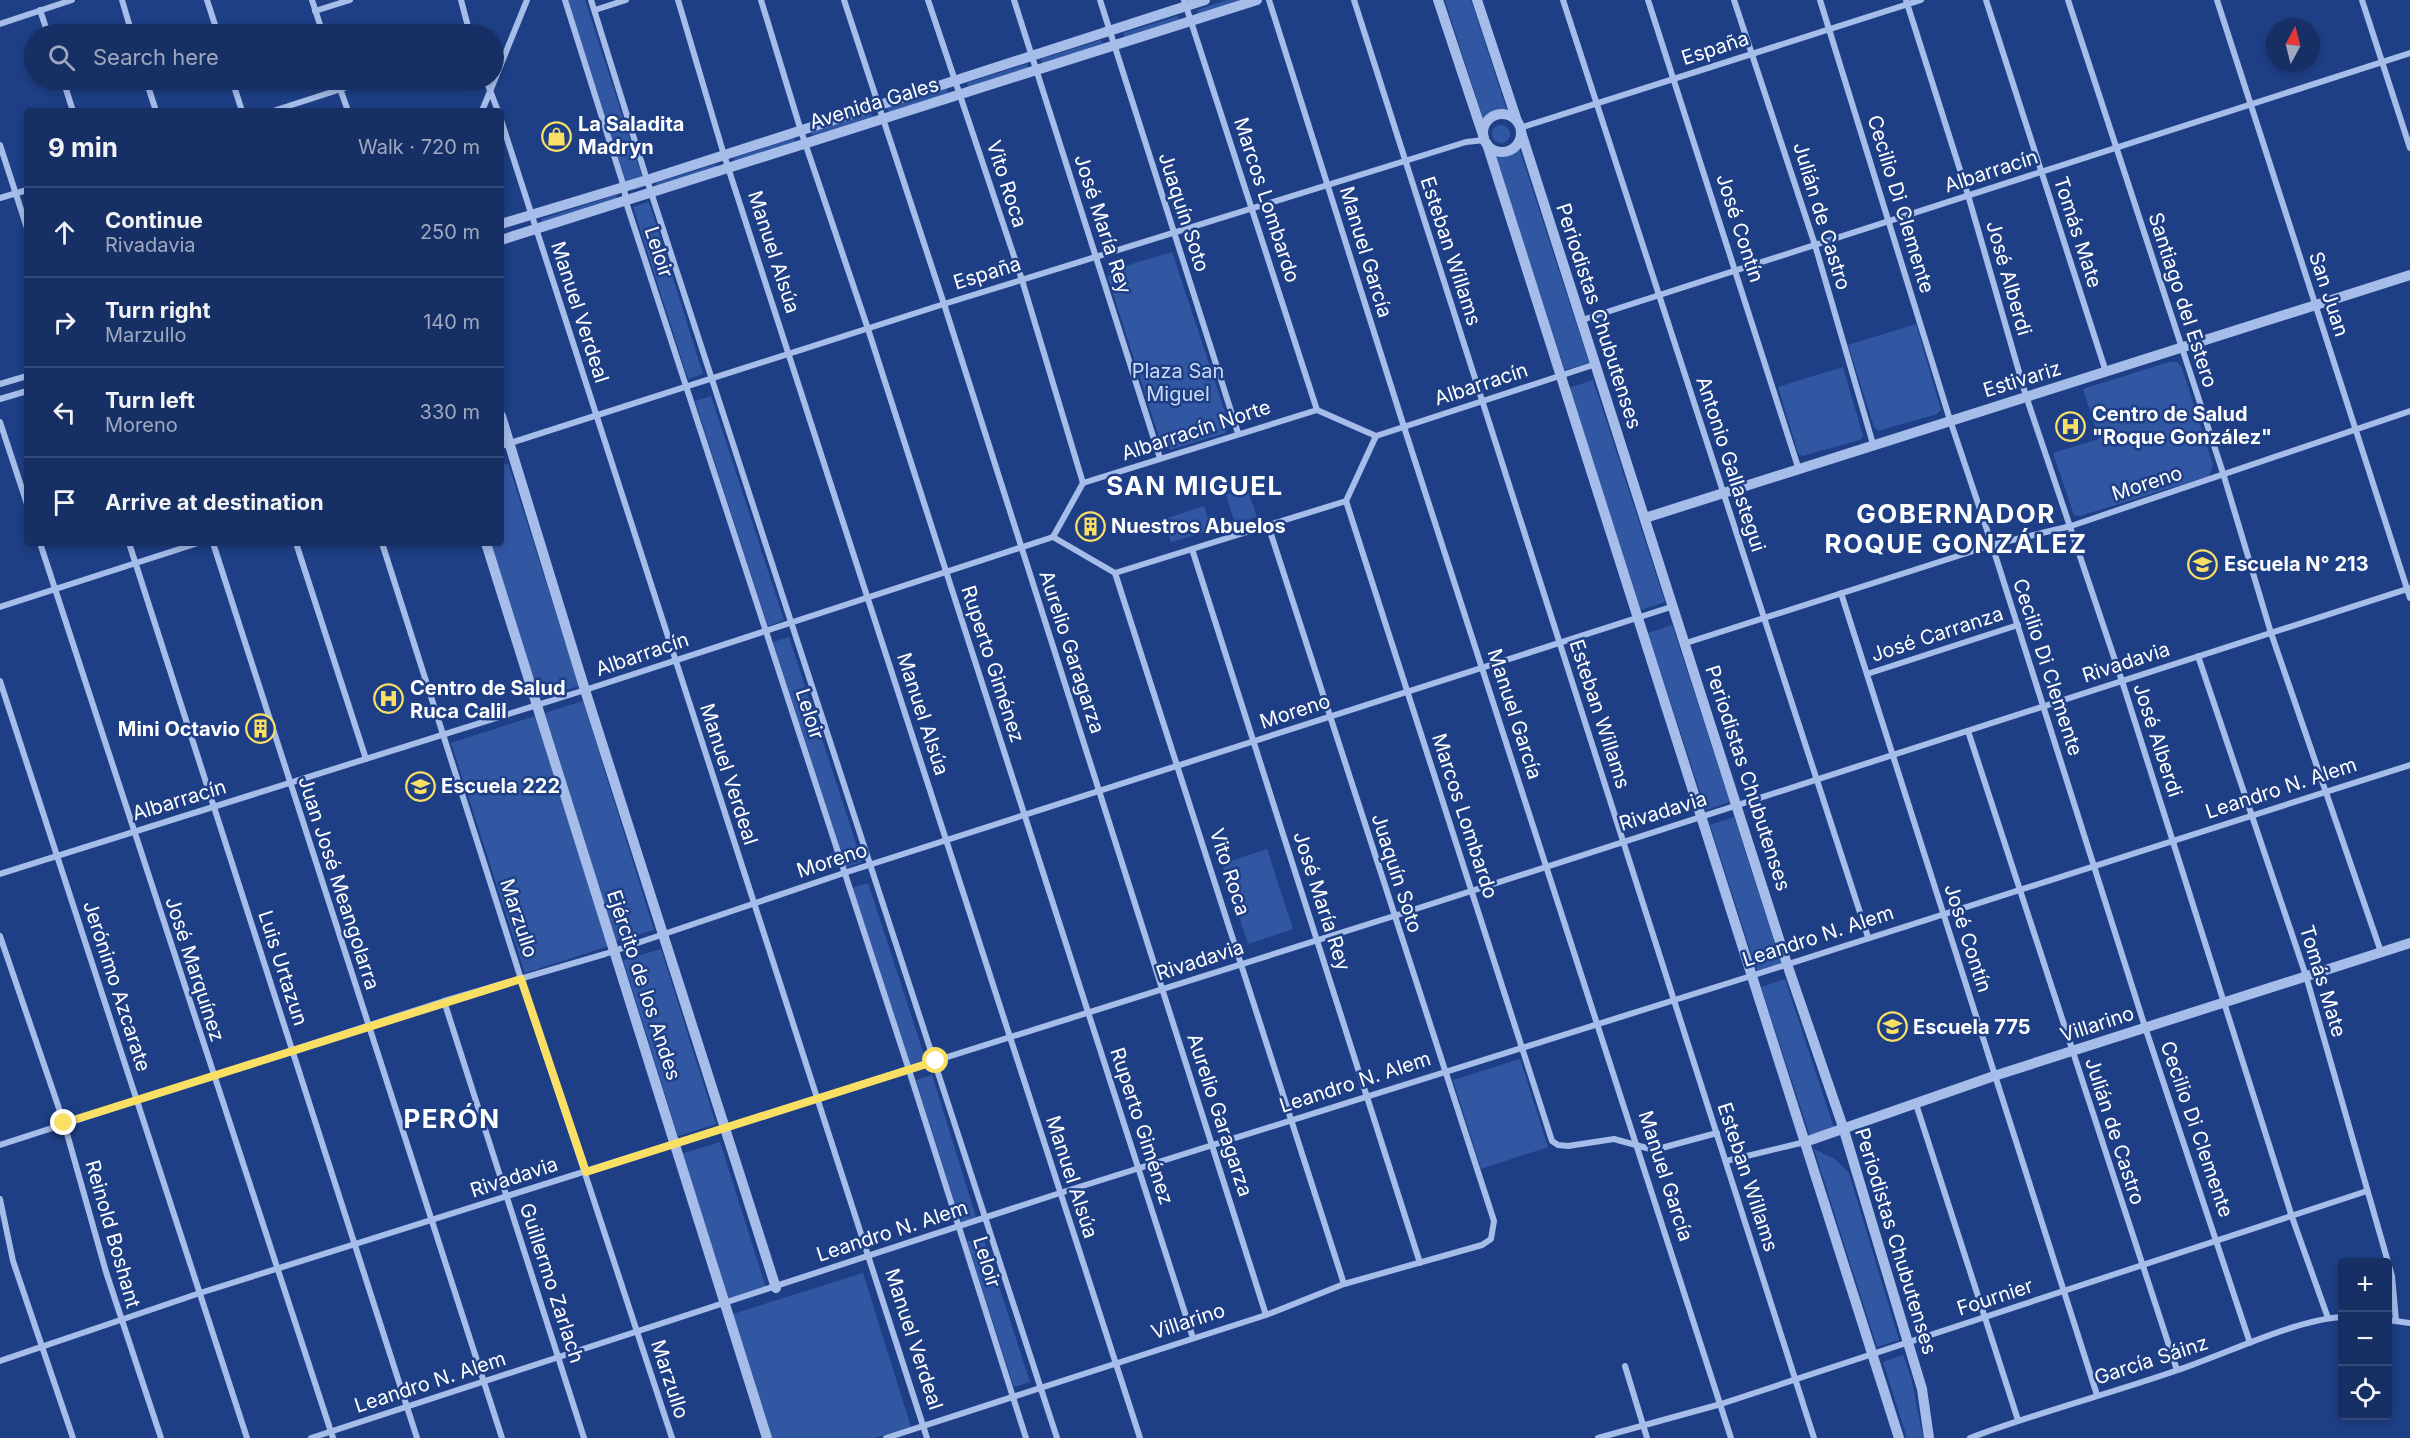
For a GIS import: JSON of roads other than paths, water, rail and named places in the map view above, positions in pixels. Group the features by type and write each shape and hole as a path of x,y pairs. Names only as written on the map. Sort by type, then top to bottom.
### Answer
{"street":[{"path":"0,24 72,0"},
{"path":"122,0 129,24"},
{"path":"207,0 215,24"},
{"path":"312,0 320,24"},
{"path":"315,11 350,0"},
{"path":"461,0 467,24"},
{"path":"504,56 527,0"},
{"name":"Leloir","path":"565,0 685,387 909,1070 1026,1438"},
{"name":"Leloir","path":"591,0 651,193 936,1061 1057,1438"},
{"path":"595,10 626,0"},
{"name":"Manuel Alsúa","path":"678,0 724,155 1140,1438"},
{"name":"Ruperto Giménez","path":"761,0 801,131 868,329 1193,1338"},
{"name":"Aurelio Garagarza","path":"844,0 944,304 1266,1315"},
{"name":"Vito Roca","path":"928,0 1022,280 1083,483"},
{"name":"José María Rey","path":"1014,0 1160,458"},
{"name":"Juaquín Soto","path":"1100,0 1238,433"},
{"name":"Avenida Gales","path":"504,223 801,131 1032,56 1185,3 1205,0"},
{"name":"Avenida Gales","path":"504,239 1257,0"},
{"name":"Manuel García","path":"1269,0 1404,428 1599,1022 1731,1438"},
{"name":"Esteban Willams","path":"1354,0 1814,1438"},
{"path":"1438,0 1485,140 1899,1438"},
{"name":"Periodistas Chubutenses","path":"1477,0 1686,643 1787,964 1844,1127 1922,1389 1929,1438"},
{"name":"Antonio Gallastegui","path":"1563,0 1868,937"},
{"name":"José Contín","path":"1648,0 1798,467"},
{"name":"Julián de Castro","path":"1734,0 1815,245 1873,444"},
{"name":"Cecilio Di Clemente","path":"1820,0 1890,220 1950,420 2145,1027 2250,1343"},
{"name":"España","path":"1519,127 1753,54 1907,2 1921,0"},
{"name":"Tomás Mate","path":"1986,0 2106,372"},
{"name":"Santiago del Estero","path":"2068,0 2224,476 2271,633 2381,952"},
{"name":"San Juan","path":"2217,0 2410,598"},
{"path":"2362,0 2410,148"},
{"name":"José Alberdi","path":"1907,2 1968,195 2026,396 2122,681 2292,1216 2328,1318"},
{"name":"Marcos Lombardo","path":"1185,3 1254,209 1317,410"},
{"path":"40,10 45,24"},
{"name":"Albarracín","path":"1582,320 2410,53"},
{"path":"66,90 72,108"},
{"path":"149,90 155,108"},
{"path":"235,90 241,108"},
{"path":"282,108 337,90"},
{"path":"340,90 347,108"},
{"path":"483,108 490,90"},
{"path":"490,90 497,108"},
{"path":"1506,115 1519,127 1518,144 1508,151 1496,151 1485,140 1485,126 1493,117 1506,115"},
{"name":"Manuel Verdeal","path":"504,129 927,1438"},
{"name":"España","path":"505,445 944,304 1466,142 1485,140"},
{"path":"0,145 24,218"},
{"path":"0,198 24,191"},
{"name":"Estivariz","path":"1645,518 1798,467 2106,372 2410,274"},
{"name":"Albarracín","path":"1376,436 1596,364"},
{"path":"0,384 24,377"},
{"path":"0,399 24,392"},
{"path":"1083,483 1053,537 1116,573 1346,501 1376,436 1317,410"},
{"name":"Albarracín Norte","path":"1083,483 1317,410"},
{"name":"Moreno","path":"1686,643 1992,545 2071,526 2224,476 2355,428 2410,411"},
{"path":"0,422 24,495"},
{"name":"Ejército de los Andes","path":"505,445 776,1287"},
{"name":"Marcos Lombardo","path":"1346,501 1552,1141 1558,1145 1569,1146 1614,1139 1639,1147"},
{"name":"Juaquín Soto","path":"1268,525 1494,1221 1493,1230"},
{"name":"Albarracín","path":"0,874 585,690 1053,537"},
{"name":"José Marquínez","path":"41,546 132,831 332,1435"},
{"name":"Luis Urtazun","path":"130,546 417,1438"},
{"path":"0,607 189,546"},
{"name":"Juan José Meangolarra","path":"214,546 367,1026 502,1438"},
{"path":"297,546 366,759"},
{"name":"Marzullo","path":"383,546 521,979 672,1438"},
{"name":"Ejército de los Andes","path":"487,546 767,1438"},
{"name":"José María Rey","path":"1192,549 1420,1263"},
{"name":"Vito Roca","path":"1116,573 1344,1284"},
{"name":"Rivadavia","path":"0,1361 200,1293 1394,916 2408,588"},
{"name":"José Contín","path":"1841,593 2097,1395"},
{"name":"Moreno","path":"0,1145 444,1001 664,934 871,864 1674,606"},
{"name":"José Carranza","path":"1867,674 2018,626"},
{"name":"Tomás Mate","path":"2198,656 2306,976 2392,1276 2396,1321"},
{"name":"Jerónimo Azcarate","path":"0,681 248,1438"},
{"name":"Julián de Castro","path":"1968,730 2177,1370"},
{"name":"Leandro N. Alem","path":"311,1438 332,1435 407,1407 1060,1193 1751,976 2410,765"},
{"name":"Reinold Boshant","path":"0,936 64,1123 122,1321 161,1438"},
{"name":"Villarino","path":"1726,1161 1805,1142 1994,1076 2410,943"},
{"name":"Guillermo Zarlach","path":"444,1001 584,1438"},
{"path":"1916,1104 2018,1420"},
{"path":"1639,1147 1654,1150 1667,1149 1717,1133"},
{"name":"Fournier","path":"1598,1438 1721,1404 2367,1191"},
{"path":"0,1199 13,1261 73,1438"},
{"name":"Villarino","path":"886,1438 1013,1399 1266,1315 1344,1284 1482,1245 1491,1239 1493,1230"},
{"name":"García Sáinz","path":"1970,1438 2018,1420 2177,1370 2250,1343 2328,1318 2338,1317"},
{"path":"2392,1320 2410,1323"},
{"path":"1625,1366 1647,1438"}],"place":[{"name":"La Saladita Madryn","path":"557,136"},
{"name":"Centro de Salud \"Roque González\"","path":"2071,426"},
{"name":"Nuestros Abuelos","path":"1090,526"},
{"name":"Escuela N° 213","path":"2203,564"},
{"name":"Centro de Salud Ruca Calil","path":"389,699"},
{"name":"Mini Octavio","path":"261,729"},
{"name":"Escuela 222","path":"420,786"},
{"name":"Escuela 775","path":"1892,1027"}],"district":[{"name":"SAN MIGUEL","path":"1195,485"},
{"name":"GOBERNADOR ROQUE GONZÁLEZ","path":"1956,528"},
{"name":"PERÓN","path":"452,1118"}],"park label":[{"name":"Plaza San Miguel","path":"1178,382"}]}
